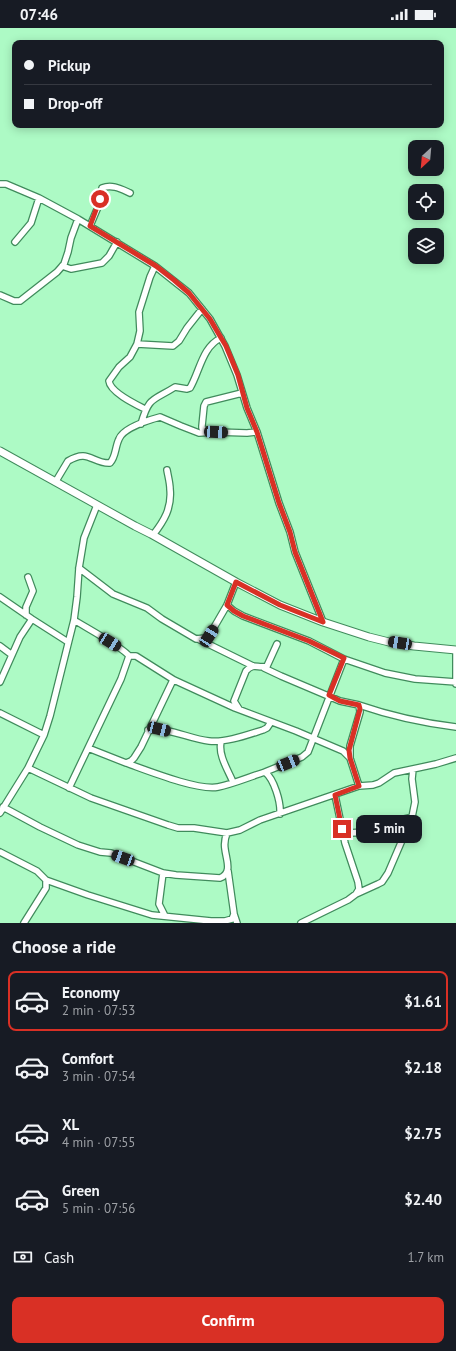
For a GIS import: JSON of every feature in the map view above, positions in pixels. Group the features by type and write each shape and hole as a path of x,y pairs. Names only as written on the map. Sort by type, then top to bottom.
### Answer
{"main road":[{"path":"0,451 280,605 323,622 369,637 414,646 456,650"}],"street":[{"path":"0,184 6,184 39,198 78,219 156,266 189,293 210,319 221,338 238,375 242,393 257,432 279,503 290,532 295,552 323,622"},
{"path":"90,226 98,207 102,188 113,186 130,193"},
{"path":"15,242 31,224 39,198"},
{"path":"0,295 14,301 20,301 56,272 62,266 67,257 71,238 78,219"},
{"path":"62,266 71,269 102,263 109,256 117,242"},
{"path":"145,409 120,395 111,387 109,381 130,357 137,344 140,331 139,312 150,277 156,266"},
{"path":"137,344 173,346 179,341 202,309"},
{"path":"141,424 145,409 153,399 175,387 190,388 207,351 216,340 221,338"},
{"path":"210,432 202,428 204,406 206,402 242,393"},
{"path":"56,481 68,461 71,459 87,455 101,462 110,463 114,458 119,438 122,435 141,424 160,417 195,432 257,432"},
{"path":"154,535 166,517 170,502 170,488 167,470"},
{"path":"0,813 28,768 44,735 50,716 74,620 79,568 84,538 87,527 97,505"},
{"path":"79,568 112,594 147,608 162,619 196,639 253,666 264,668 340,701 428,724 456,727"},
{"path":"26,615 26,607 32,592 28,577"},
{"path":"196,639 206,638 209,636 227,605 236,582"},
{"path":"0,597 68,642"},
{"path":"227,605 243,616 309,641 344,658 385,673 398,676 456,683 456,650"},
{"path":"0,682 20,637 32,619"},
{"path":"74,620 120,648 129,654 129,656"},
{"path":"264,668 268,664 277,644"},
{"path":"0,646 12,655"},
{"path":"129,656 136,656 171,679 239,710 314,738 343,751 350,758"},
{"path":"69,788 121,679 129,656"},
{"path":"88,748 175,780 205,787 217,788 274,769 305,755 314,738 344,658"},
{"path":"239,710 234,702 246,671 253,666"},
{"path":"126,763 134,758 169,688 171,679"},
{"path":"359,705 360,712 350,746 350,758 359,786"},
{"path":"0,713 44,735"},
{"path":"148,730 159,729 207,741 220,742 263,730 267,728 271,722"},
{"path":"220,742 220,749 224,762 233,782"},
{"path":"343,751 350,746"},
{"path":"28,768 91,798 168,825 178,828 194,828 227,832 240,830 260,820 359,786 379,783 394,773 456,758"},
{"path":"271,779 274,769"},
{"path":"301,923 382,882 388,873 412,818 415,802 412,779 413,769"},
{"path":"264,772 271,779 280,806 280,814"},
{"path":"335,795 343,832 358,882 359,889 356,894"},
{"path":"280,806 288,811"},
{"path":"3,807 78,845 100,852 111,853 163,873 220,878 224,876 228,870"},
{"path":"343,832 365,832 389,823 412,818"},
{"path":"227,832 224,847 234,914 237,923"},
{"path":"0,852 37,871 46,880 152,915 225,921 232,919 234,914"},
{"path":"163,873 159,904 165,916"},
{"path":"24,923 46,888 46,880"}],"route":[{"path":"100,199 90,226 156,266 189,293 210,319 226,346 238,375 242,393 257,432 279,503 290,532 295,552 323,622 280,605 236,582 227,605 243,616 309,641 344,658 329,695 340,701 359,705 360,712 349,750 359,786 335,795 342,829"}]}
